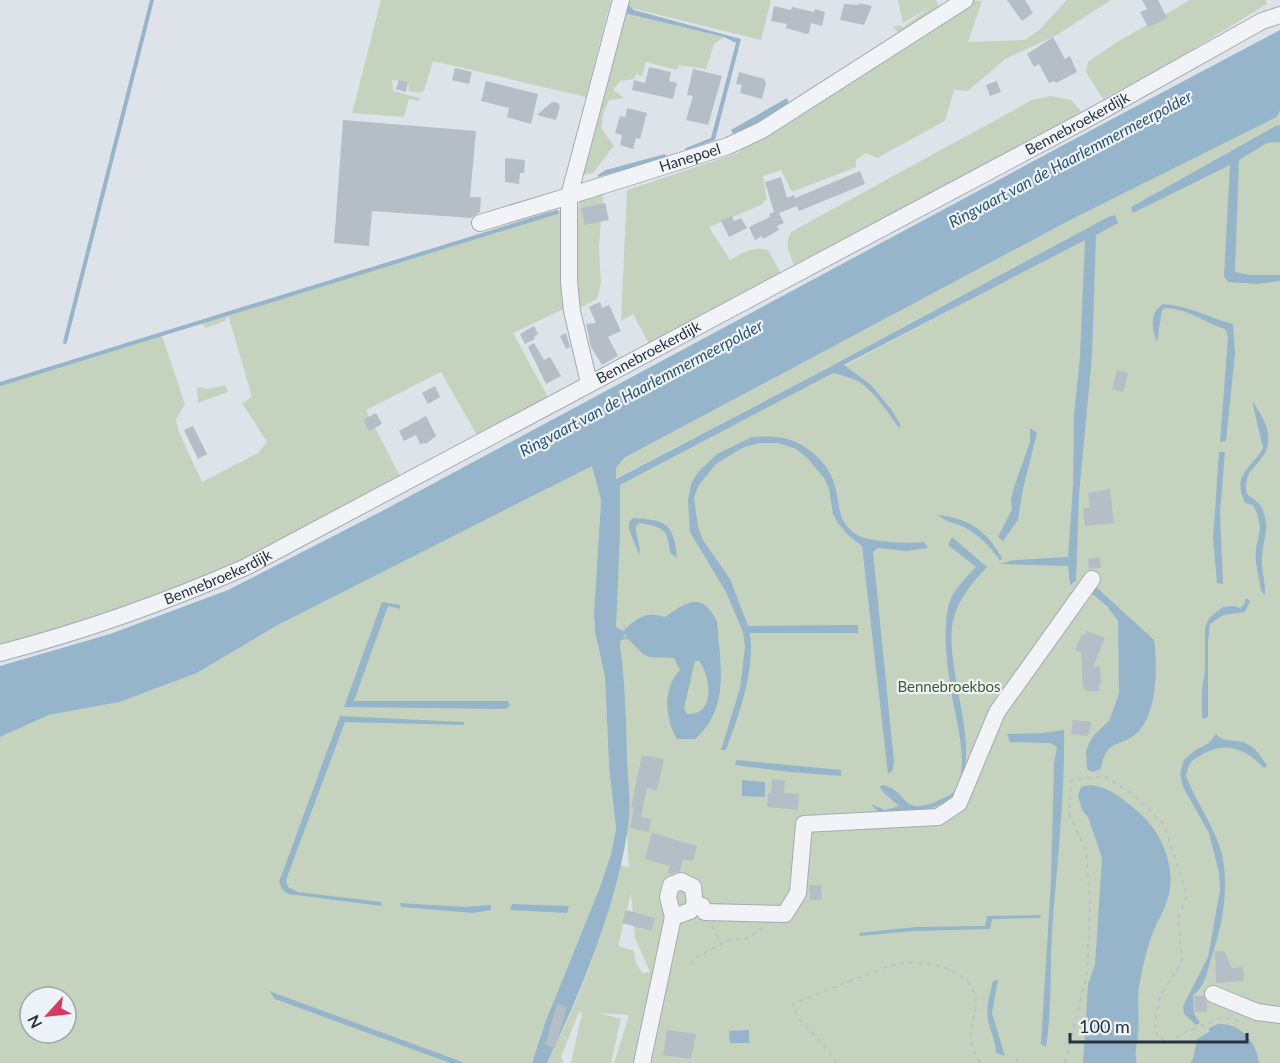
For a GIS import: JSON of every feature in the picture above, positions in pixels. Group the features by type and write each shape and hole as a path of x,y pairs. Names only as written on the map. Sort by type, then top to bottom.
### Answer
{"street":[{"path":"589,383 572,311 569,282 569,196 621,0"},
{"name":"Hanepoel","path":"480,224 728,146 762,130 965,0"},
{"name":"Bennebroekerdijk","path":"0,652 55,638 121,617 246,567 1089,118 1263,21 1280,15"},
{"path":"673,917 700,908 785,914 798,893 804,824 938,817 959,803 997,712 1092,579"},
{"path":"642,1063 673,917 668,897 671,885 681,881 693,887 700,908"},
{"path":"1214,994 1257,1012 1280,1015"}],"path":[{"path":"624,625 625,644"},
{"path":"1065,1063 1087,974 1090,903 1089,860 1069,814 1071,780 1104,776 1131,793 1164,824 1187,896 1178,918 1182,961 1160,996 1155,1023 1158,1037 1169,1043 1183,1033 1221,1018 1232,1018 1249,1024"},
{"path":"700,908 721,944"},
{"path":"690,964 698,956 731,939 744,940 785,914"},
{"path":"837,1063 797,1017 793,1004 897,964 930,964 954,971 966,981 974,993 975,1009 969,1040 981,1063"},
{"path":"1016,1063 1018,1055"}],"green space":[{"path":"381,0 611,0 586,97 433,61 424,91 418,93 409,91 408,82 392,80 393,91 420,98 419,101 409,99 404,117 352,113"},
{"path":"630,0 771,0 761,40 631,8"},
{"path":"898,0 936,0 939,7 902,36 893,27 900,25 902,28 930,7 903,23"},
{"path":"972,0 982,1 968,42 1025,40 1039,30 1067,0 1111,0 1057,35 1005,59 968,91 954,90 945,121 877,158 866,153 856,160 856,167 792,192 781,170 763,176 767,200 763,204 709,227 730,260 753,250 768,250 783,277 651,347 633,314 621,321 627,190 738,153"},
{"path":"1190,0 1266,0 1267,4 1172,62 1103,99 1086,72 1088,62 1117,42"},
{"path":"624,13 724,37 714,44 706,69 679,65 677,70 646,62 642,76 636,74 634,79 620,81 613,90 624,98 609,100 601,128 614,146 593,173 567,178"},
{"path":"1051,96 1071,100 1082,112 794,265 788,245 791,232 1032,100"},
{"name":"Bennebroekbos","path":"1280,111 1280,125 1274,126 1131,207 1269,139 1280,142 1280,1063 614,1063 629,1015 598,1013 621,1019 611,1063 571,1063 582,1013 579,1012 561,1057 564,1063 547,1063 590,966 621,865 629,868 613,602 620,522 619,485 973,298 1115,215 615,479 616,468 624,458 1072,219 1277,117","holes":["631,893 635,938 650,972 642,973 636,963 634,951 618,946"]},
{"path":"603,194 599,247 601,283 597,299 579,308 574,210 579,207 579,200"},
{"path":"548,212 560,212 560,218 564,217 568,307 513,333 550,401 479,439 441,372 366,410 402,480 236,568 0,650 0,384 161,333 185,404 176,419 178,430 202,482 258,453 267,442 242,403 252,397 228,315 225,321 206,328 200,322"},
{"path":"226,385 228,392 198,403 197,387 208,389"},
{"path":"587,466 593,466 601,500 594,612 595,632 605,677 609,767 616,829 611,854 600,887 545,1023 532,1063 0,1063 0,737 49,715 120,702 197,673 276,626 543,491"}],"water":[{"path":"627,0 630,0 629,5 634,10 741,39 715,140 684,151 686,148 711,138 736,43 724,37 624,13"},
{"name":"Ringvaart van de Haarlemmermeerpolder","path":"1280,30 1280,111 1277,117 1072,219 624,458 616,468 616,479 1115,215 1118,223 1096,235 1092,356 1079,495 1076,581 1070,585 1068,566 999,564 1014,560 1068,557 1085,240 844,365 870,384 891,409 900,424 900,429 863,384 833,373 620,485 616,627 623,631 646,615 665,617 693,602 706,606 717,621 721,684 719,699 706,727 695,739 677,739 670,722 667,704 670,686 680,670 674,658 648,656 628,639 621,640 630,802 624,849 598,943 547,1063 532,1063 545,1023 600,887 611,854 616,829 609,767 605,677 595,632 594,612 601,500 592,466 276,626 197,673 120,702 49,715 0,737 0,666 110,634 228,590 384,510","holes":["695,661 699,661 708,685 707,702 703,709 687,714 684,708"]},
{"path":"787,98 789,103 745,130 733,134 731,130"},
{"path":"1280,125 1280,142 1267,143 1239,160 1235,272 1250,275 1280,275 1280,281 1257,284 1228,282 1224,277 1230,165 1133,213 1131,207"},
{"path":"665,154 667,158 598,177 606,170"},
{"path":"1163,304 1190,309 1233,324 1235,354 1226,441 1220,442 1228,337 1225,329 1189,313 1165,308 1162,310 1157,342 1153,321 1155,312"},
{"path":"1252,401 1264,420 1268,435 1267,449 1250,473 1246,487 1248,495 1261,506 1266,522 1262,553 1265,595 1261,591 1256,562 1259,523 1253,505 1245,503 1240,485 1244,473 1263,448"},
{"path":"1030,428 1037,433 1018,520 1003,541 998,537 1012,509 1011,499 1030,442"},
{"path":"752,437 775,437 794,441 819,458 834,483 843,520 855,534 878,541 924,542 928,548 906,551 878,548 873,552 894,762 892,771 888,774 862,546 838,523 833,514 829,488 824,478 796,449 778,443 759,443 742,448 716,464 699,485 694,497 698,527 703,540 730,579 748,626 858,625 858,633 750,633 750,662 745,693 726,750 721,750 740,688 745,647 743,632 726,592 690,532 688,501 691,484 698,472 717,454"},
{"path":"1219,452 1225,452 1220,513 1223,584 1217,583 1213,539"},
{"path":"938,515 959,519 983,533 996,548 1002,558 1000,561 989,546 975,534"},
{"path":"633,518 653,520 666,526 674,537 677,558 670,553 668,539 663,530 640,523 636,526 639,555 629,529 629,522"},
{"path":"952,537 987,567 962,598 953,621 952,647 965,738 965,765 958,789 940,805 908,812 883,813 871,804 885,810 899,806 884,793 880,787 882,785 893,789 911,805 922,806 952,794 960,779 962,754 947,659 947,618 952,596 976,567 948,545"},
{"path":"1095,586 1154,640 1156,675 1153,700 1145,723 1132,736 1110,748 1103,759 1101,769 1092,772 1087,769 1086,751 1095,734 1109,721 1119,694 1118,621 1107,606 1090,592"},
{"path":"1246,598 1250,601 1245,612 1223,615 1210,624 1208,717 1202,719 1205,628 1209,618 1223,607 1240,608 1244,605"},
{"path":"382,602 400,605 400,609 388,606 354,701 508,701 510,706 505,709 344,707"},
{"path":"340,716 464,722 464,725 345,722 286,880 288,887 298,892 381,902 382,906 288,894 279,882"},
{"path":"1064,730 1062,806 1046,1047 1041,1044 1051,881 1054,763 1057,747 1050,743 1010,742 1007,734"},
{"path":"1216,734 1225,740 1239,741 1251,746 1267,765 1264,768 1251,756 1236,749 1220,748 1192,761 1186,774 1218,842 1225,886 1222,916 1207,974 1203,984 1193,995 1194,1014 1200,1023 1196,1025 1184,1014 1183,1006 1208,957 1220,890 1219,873 1209,833 1183,787 1180,773 1184,760 1194,751 1209,743"},
{"path":"736,760 841,770 841,776 735,765"},
{"path":"742,780 765,782 765,797 742,796"},
{"path":"1091,785 1115,794 1144,817 1164,847 1170,870 1169,894 1151,938 1140,981 1137,1063 1083,1063 1088,984 1095,965 1102,858 1078,796 1081,787"},
{"path":"400,903 464,907 491,905 491,910 473,913 401,907"},
{"path":"512,904 569,906 567,913 510,910"},
{"path":"1041,915 1040,918 992,919 990,929 914,931 860,936 859,933 916,927 985,926 987,916"},
{"path":"998,980 992,1013 1005,1056 996,1053 988,1015 993,981"},
{"path":"269,991 465,1063 450,1063 275,999"},
{"path":"1218,1024 1234,1027 1246,1035 1255,1047 1259,1063 1190,1063 1197,1039 1209,1032 1209,1028"},
{"path":"749,1030 749,1043 730,1043 729,1031"}],"building":[{"path":"1007,0 1025,0 1033,13 1022,21"},
{"path":"1142,0 1158,0 1167,18 1148,27 1140,12 1147,9"},
{"path":"859,3 872,6 864,25 840,20 844,4 859,5"},
{"path":"774,6 791,10 792,7 825,12 822,26 811,23 807,34 786,28 787,24 771,21"},
{"path":"1053,37 1065,59 1070,56 1077,72 1056,83 1054,81 1049,83 1039,64 1034,67 1027,54"},
{"path":"649,67 671,72 669,81 677,83 673,99 632,90 634,80 645,83"},
{"path":"455,68 472,72 469,84 452,80"},
{"path":"693,69 722,76 708,125 686,120 693,96 687,95"},
{"path":"739,72 764,79 766,83 762,99 740,93 742,85 736,84"},
{"path":"399,80 408,82 406,92 396,89"},
{"path":"486,81 538,94 531,124 507,117 509,108 481,101"},
{"path":"997,81 1001,92 990,96 986,85"},
{"path":"552,102 558,103 560,107 556,120 537,115"},
{"path":"627,108 647,113 640,139 636,138 633,149 620,145 622,135 615,133 620,116 625,117"},
{"path":"343,120 476,131 470,197 481,197 480,212 471,218 372,211 369,246 334,243"},
{"path":"505,158 525,160 524,173 520,173 519,184 505,182"},
{"path":"860,171 865,184 799,211 797,206 779,213 784,223 777,226 779,230 763,239 762,236 755,240 749,227 770,217 769,214 774,212 765,182 781,177 787,198 794,195 795,198"},
{"path":"605,203 609,220 585,225 581,208"},
{"path":"732,216 734,221 741,218 747,228 729,237 721,221"},
{"path":"600,302 602,308 609,305 621,331 608,337 618,356 602,365 591,347 586,324 596,323 589,307"},
{"path":"534,326 538,334 534,337 535,339 525,344 520,334"},
{"path":"566,333 570,347 566,349 560,336"},
{"path":"534,343 544,360 550,357 561,376 546,384 528,347"},
{"path":"1117,370 1128,373 1123,392 1112,389"},
{"path":"435,386 440,397 428,404 422,393"},
{"path":"376,413 382,424 369,431 363,420"},
{"path":"426,416 436,436 427,443 420,444 416,435 404,441 399,431"},
{"path":"193,426 207,454 198,459 184,430"},
{"path":"1110,489 1114,523 1085,526 1083,508 1090,508 1088,493"},
{"path":"1100,557 1101,568 1089,569 1088,559"},
{"path":"1086,631 1105,638 1093,667 1100,666 1099,691 1085,691 1085,686 1083,690 1081,652 1075,650 1082,634 1085,635"},
{"path":"1073,720 1092,722 1088,736 1071,734"},
{"path":"642,755 664,759 657,790 647,788 641,817 651,819 649,832 630,828 634,808 631,807"},
{"path":"772,779 785,780 784,793 799,794 798,810 767,807"},
{"path":"652,833 697,846 693,861 683,859 680,871 671,874 668,873 670,866 645,859"},
{"path":"809,885 821,885 822,900 810,900"},
{"path":"626,910 655,918 652,931 622,923"},
{"path":"1215,951 1224,951 1232,968 1243,967 1244,981 1216,983"},
{"path":"1194,996 1203,996 1207,1002 1207,1012 1195,1012"},
{"path":"557,1004 567,1007 555,1048 545,1045"},
{"path":"667,1030 696,1034 691,1059 663,1055"}],"waterway":[{"path":"65,342 152,0"},
{"path":"0,384 557,212"}]}
